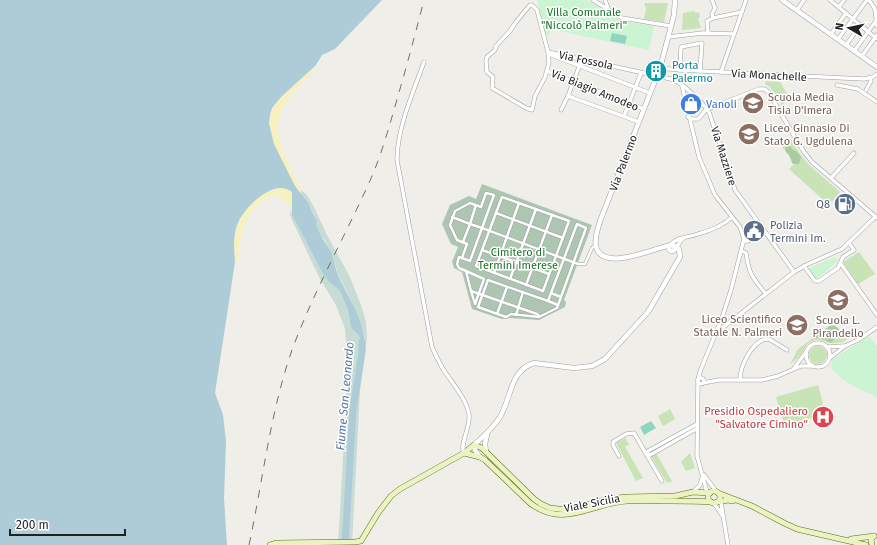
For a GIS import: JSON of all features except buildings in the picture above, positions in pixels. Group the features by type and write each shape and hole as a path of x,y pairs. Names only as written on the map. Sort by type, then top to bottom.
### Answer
{"main road":[{"path":"270,545 277,543 358,543 363,538 378,513 391,496 400,489 464,453 474,445"},
{"name":"Viale Sicilia","path":"474,445 482,448 534,499 541,504 558,509 578,508 609,499 627,496 675,496 693,492 709,494"},
{"path":"464,453 480,456"},
{"name":"Viale Sicilia","path":"480,456 530,503 538,509 548,513 567,515 580,513 611,503 627,501 716,498 738,502"},
{"path":"709,494 716,498"},
{"path":"709,494 716,498 752,506 797,529 866,545"},
{"path":"844,539 876,535"},
{"path":"872,545 872,539 876,535"}],"street":[{"path":"593,0 622,18 671,26"},
{"path":"605,0 610,10"},
{"name":"Via Palermo","path":"596,248 600,221 650,93 662,68 675,0"},
{"path":"712,0 715,8 712,14 713,18"},
{"path":"721,72 746,0"},
{"path":"782,0 877,67"},
{"path":"797,10 804,0"},
{"path":"830,0 877,37 862,56"},
{"path":"839,7 844,0"},
{"path":"838,40 868,0 876,9 877,26"},
{"name":"Via Fossola","path":"547,71 535,96 532,110 492,88 493,77 488,72 486,61 487,57 495,50 496,46 532,5 537,10 548,53 657,76"},
{"path":"708,33 706,21 713,18 742,12"},
{"path":"831,34 846,13"},
{"path":"854,51 876,21"},
{"path":"846,45 861,25"},
{"path":"668,37 708,33 734,34"},
{"path":"680,70 681,47 702,43 700,71"},
{"path":"547,71 549,63 548,53 650,93"},
{"path":"561,110 582,59"},
{"path":"424,62 400,132 397,160 432,347 443,370 463,401 469,416 468,429 462,447 464,453"},
{"path":"662,68 663,77"},
{"name":"Via Monachelle","path":"662,68 857,78 870,77 877,74"},
{"name":"Via Biagio Amodeo","path":"547,71 644,109"},
{"path":"624,116 641,73"},
{"name":"Via Mazziere","path":"657,76 675,80 707,109 735,190 794,272"},
{"path":"866,90 871,81 870,77"},
{"path":"682,85 688,116 699,157 715,195 744,234 742,251 722,318 698,380 698,398"},
{"path":"837,85 858,90 877,101"},
{"path":"688,116 692,120 698,119 707,109 759,89 765,89 769,93 804,152 831,178 876,217 839,251 804,266 794,272 765,293 716,333"},
{"path":"684,96 685,92 690,93"},
{"path":"568,96 639,122"},
{"path":"831,178 854,153"},
{"path":"462,258 470,261 494,196 486,193 481,207 470,203 455,211 450,225 457,240 467,244 462,258 460,257 457,264 459,268 466,271 484,279 475,304 466,271"},
{"path":"502,197 519,203 569,222 543,291 476,266 502,197"},
{"path":"494,273 519,203"},
{"path":"463,242 476,205"},
{"path":"510,279 536,209"},
{"path":"496,213 563,238"},
{"path":"526,285 552,215"},
{"path":"480,456 475,450 474,445 487,434 499,418 513,382 523,369 534,363 574,368 592,366 600,363 648,312 674,268 676,258 672,248 675,240 686,236 698,235 728,221 732,217"},
{"path":"452,218 564,259 585,264 592,248 596,248 606,257 614,258 672,248 686,236"},
{"path":"548,301 577,224 586,228 557,308 539,317 511,314 506,317 478,307 488,280 558,305"},
{"path":"744,241 748,242 766,233"},
{"path":"804,266 814,280 818,281 838,268 843,257 854,250 849,243"},
{"path":"482,250 549,274"},
{"path":"742,251 746,253 749,271 765,293"},
{"path":"841,264 877,315"},
{"path":"497,314 507,287"},
{"path":"471,291 538,314 539,317"},
{"path":"516,315 523,292"},
{"path":"551,293 561,296"},
{"path":"722,318 723,323 728,323"},
{"path":"698,380 699,383 703,381 719,380 762,380 778,376 801,366 823,365 845,346 858,340 877,327"},
{"path":"740,380 740,374 748,354 763,340 769,339 787,350"},
{"path":"794,369 810,346 817,343 824,344 829,352 829,359"},
{"path":"826,347 845,346"},
{"path":"806,352 807,358 813,366"},
{"path":"703,365 703,381 699,389 696,424 697,456 709,494"},
{"path":"646,454 648,450 696,424"},
{"path":"646,454 650,455 696,429"},
{"path":"486,452 485,444 487,434"},
{"path":"619,456 613,442 626,434 635,434 662,481"},
{"path":"693,492 700,485 702,473"},
{"path":"702,473 716,498 724,519 728,545"},
{"path":"716,498 724,519"}],"green space":[{"name":"Villa Comunale \"Niccolò Palmeri\"","path":"537,0 587,0 621,21 654,26 649,50 560,31 560,29 551,27 549,35 545,35"},
{"path":"644,3 668,3 664,22 644,19 646,9"},
{"path":"694,11 695,13 699,12 700,17 698,18 701,28 682,30 683,13"},
{"path":"612,33 627,36 625,44 610,41"},
{"path":"766,81 780,82 789,97 782,106 770,87 765,84"},
{"path":"790,138 808,164 840,192 829,205 789,169 795,163 782,147"},
{"path":"787,145 796,151 801,157 799,164 793,164 786,152 785,148"},
{"name":"Cimitero di Termini Imerese","path":"482,184 592,225 564,300 566,302 565,307 539,320 510,318 502,319 472,309 462,272 454,268 452,262 458,247 451,244 442,224 450,205 469,196 476,199"},
{"path":"301,190 307,195 314,207 327,235 350,277 366,322 367,337 360,391 352,545 338,545 348,370 345,329 336,305 320,279 292,220 290,214 291,209 292,215 323,274 329,282 339,290 348,310 351,328 359,336 361,348 365,348 364,333 338,274 332,255 325,240 320,236 317,230 315,215 309,204 301,195"},
{"path":"859,252 875,274 858,284 843,262"},
{"path":"835,257 838,260 826,272 817,278 815,278 809,270 809,268"},
{"path":"832,324 838,328 847,340 835,343 820,340 812,341 807,344 794,362 790,364 798,349"},
{"path":"832,324 838,328 843,338 837,335 832,342 829,343 825,339 823,340 817,338 811,340"},
{"path":"869,336 877,346 877,398 840,377 831,367 833,359"},
{"path":"814,346 822,346 827,351 825,362 822,364 814,364 809,359 809,351"},
{"path":"818,385 823,404 819,416 785,426 776,397"},
{"path":"670,409 675,419 663,426 658,416"},
{"path":"651,421 656,428 644,435 640,427"},
{"path":"626,438 627,442 630,444 625,447 643,478 636,481 616,443"},
{"path":"656,453 672,481 667,483 651,456"},
{"path":"690,453 695,468 686,471 681,462"}],"sand":[{"path":"316,65 283,107 279,119 278,131 280,142 301,190 301,195 274,144 269,123 270,115 276,103"},
{"path":"284,188 292,192 291,209 287,203 277,195 269,197 260,203 252,211 242,231 238,262 235,262 235,234 237,225 246,209 259,197"}],"water":[{"path":"0,0 382,0 335,49 322,55 316,65 281,97 272,108 269,123 274,144 295,186 309,204 317,220 318,231 332,254 338,275 357,313 364,335 362,352 359,336 351,328 348,310 339,290 329,282 323,274 292,215 292,192 285,188 277,188 268,191 252,203 240,218 237,225 234,239 235,262 215,393 223,415 226,441 224,498 227,545 0,545"}],"waterway":[{"name":"Fiume San Leonardo","path":"345,545 353,410 362,352 362,342"}],"railway":[{"path":"249,545 272,422 284,374 310,305 373,174 385,140 424,0"}],"place":[{"name":"Porta Palermo","path":"656,71"},
{"name":"Scuola Media Tisia D'Imera","path":"753,103"},
{"name":"Vanoli","path":"691,104"},
{"name":"Liceo Ginnasio Di Stato G. Ugdulena","path":"749,134"},
{"name":"Q8","path":"845,204"},
{"name":"Polizia Termini Im.","path":"754,231"},
{"name":"Scuola L. Pirandello","path":"838,300"},
{"name":"Liceo Scientifico Statale N. Palmeri","path":"797,325"},
{"name":"Presidio Ospedaliero \"Salvatore Cimino\"","path":"823,417"}]}
